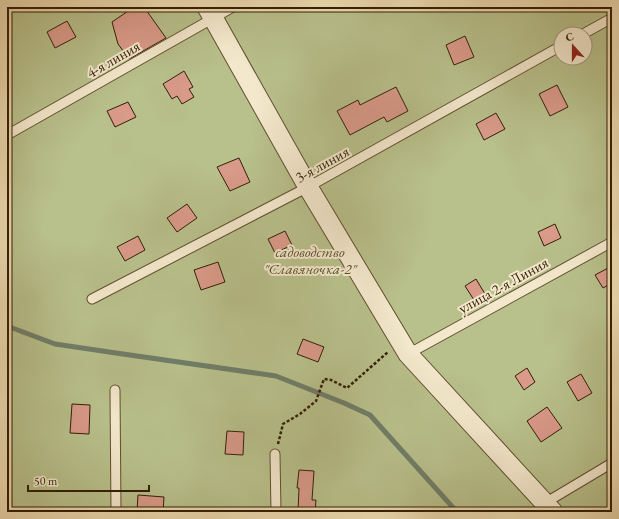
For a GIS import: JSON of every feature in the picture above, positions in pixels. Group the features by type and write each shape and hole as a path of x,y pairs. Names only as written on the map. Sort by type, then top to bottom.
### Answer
{"street":[{"path":"210,13 308,187 408,354 549,508"}],"lane":[{"name":"4-я линия","path":"7,135 210,13 233,7"},
{"path":"593,28 612,18"},
{"name":"3-я линия","path":"92,299 308,187 553,50"},
{"name":"улица 2-я Линия","path":"408,354 612,242"},
{"path":"115,390 116,512"},
{"path":"275,454 276,512"},
{"path":"549,508 612,463"}],"path":[{"path":"275,454 283,424 300,414 316,401 324,379 331,380 347,388 391,349 397,336"}],"green space":[{"name":"садоводство \"Славяночка-2\"","path":"7,7 612,7 612,512 7,512"}],"building":[{"path":"134,7 144,7 166,38 129,59 118,44 112,22"},
{"path":"67,21 76,37 55,48 47,32"},
{"path":"465,36 474,57 454,65 446,45"},
{"path":"184,71 193,87 189,89 194,97 182,104 177,96 172,99 163,84"},
{"path":"557,85 568,107 550,116 539,94"},
{"path":"396,87 408,111 387,122 384,117 350,135 337,111 358,100 360,105"},
{"path":"128,102 136,117 115,127 107,111"},
{"path":"496,113 505,129 484,140 476,124"},
{"path":"239,158 250,182 230,191 217,167"},
{"path":"187,204 197,218 177,232 167,218"},
{"path":"555,224 561,238 544,246 538,232"},
{"path":"285,231 292,245 275,253 268,239"},
{"path":"138,236 145,250 125,261 117,247"},
{"path":"218,262 225,282 201,290 194,270"},
{"path":"612,266 612,283 603,288 595,275"},
{"path":"476,279 485,294 474,300 465,286"},
{"path":"303,339 324,347 318,362 297,354"},
{"path":"527,368 535,382 524,390 515,376"},
{"path":"581,374 592,393 578,401 567,382"},
{"path":"72,404 90,405 89,434 70,433"},
{"path":"547,407 562,428 541,442 527,421"},
{"path":"227,431 244,432 243,455 225,454"},
{"path":"299,470 314,471 312,500 316,500 315,512 298,512 299,488 297,488"},
{"path":"138,495 164,497 163,512 137,512"}],"waterway":[{"path":"7,326 55,344 276,376 344,403 370,415 457,512"}]}
